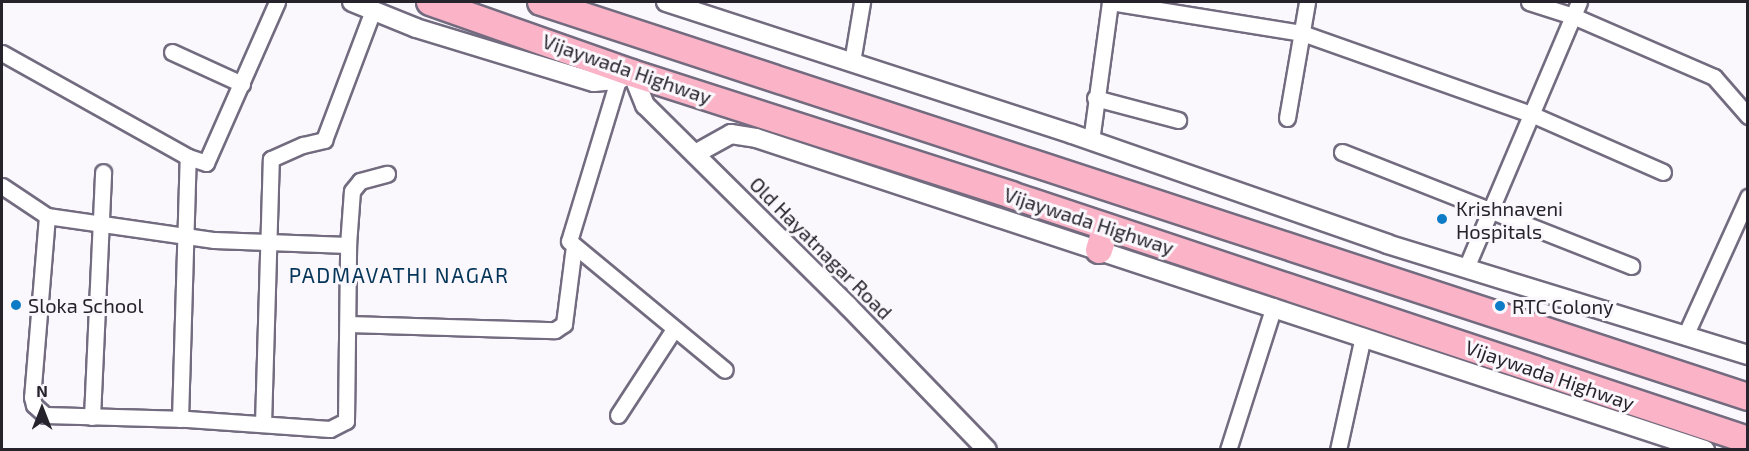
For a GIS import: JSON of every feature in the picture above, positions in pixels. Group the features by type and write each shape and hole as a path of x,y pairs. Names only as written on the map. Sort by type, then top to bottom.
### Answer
{"highway":[{"name":"Vijaywada Highway","path":"430,2 625,76 1103,238 1748,440"},
{"name":"Vijaywada Highway","path":"541,2 1748,397"}],"street":[{"path":"2,53 188,157 206,163 277,2"},
{"path":"352,2 416,28 594,82 625,76 569,242 725,370"},
{"path":"666,2 703,8 852,63 1091,141 1387,243 1748,355"},
{"path":"852,63 862,2"},
{"path":"1091,141 1095,98 1110,2 1302,33 1531,114 1663,172"},
{"path":"1287,118 1307,2"},
{"path":"1529,2 1576,9 1714,77 1748,116"},
{"path":"1466,268 1576,9"},
{"path":"263,424 271,159 303,145 324,140 373,10"},
{"path":"172,51 242,84"},
{"name":"Old Hayatnagar Road","path":"625,76 645,105 848,306 987,450"},
{"path":"1095,98 1178,120"},
{"path":"695,154 731,134 756,138 1103,238 1274,306 1679,445 1705,450"},
{"path":"1342,153 1490,213 1631,266"},
{"path":"180,419 188,157"},
{"path":"92,417 103,172"},
{"path":"47,216 32,397 34,405 45,415 180,419 330,429 346,421 348,245 352,192 360,181 387,174"},
{"path":"2,186 47,216 214,240 348,245"},
{"path":"1685,336 1748,197"},
{"path":"348,324 555,330 564,324 574,246"},
{"path":"1228,450 1274,306"},
{"path":"618,415 674,329"},
{"path":"1338,450 1363,336"}],"place":[{"name":"Krishnaveni Hospitals","path":"1442,219"},
{"name":"Sloka School","path":"16,305"},
{"name":"RTC Colony","path":"1500,306"}],"district":[{"name":"PADMAVATHI NAGAR","path":"399,275"}]}
